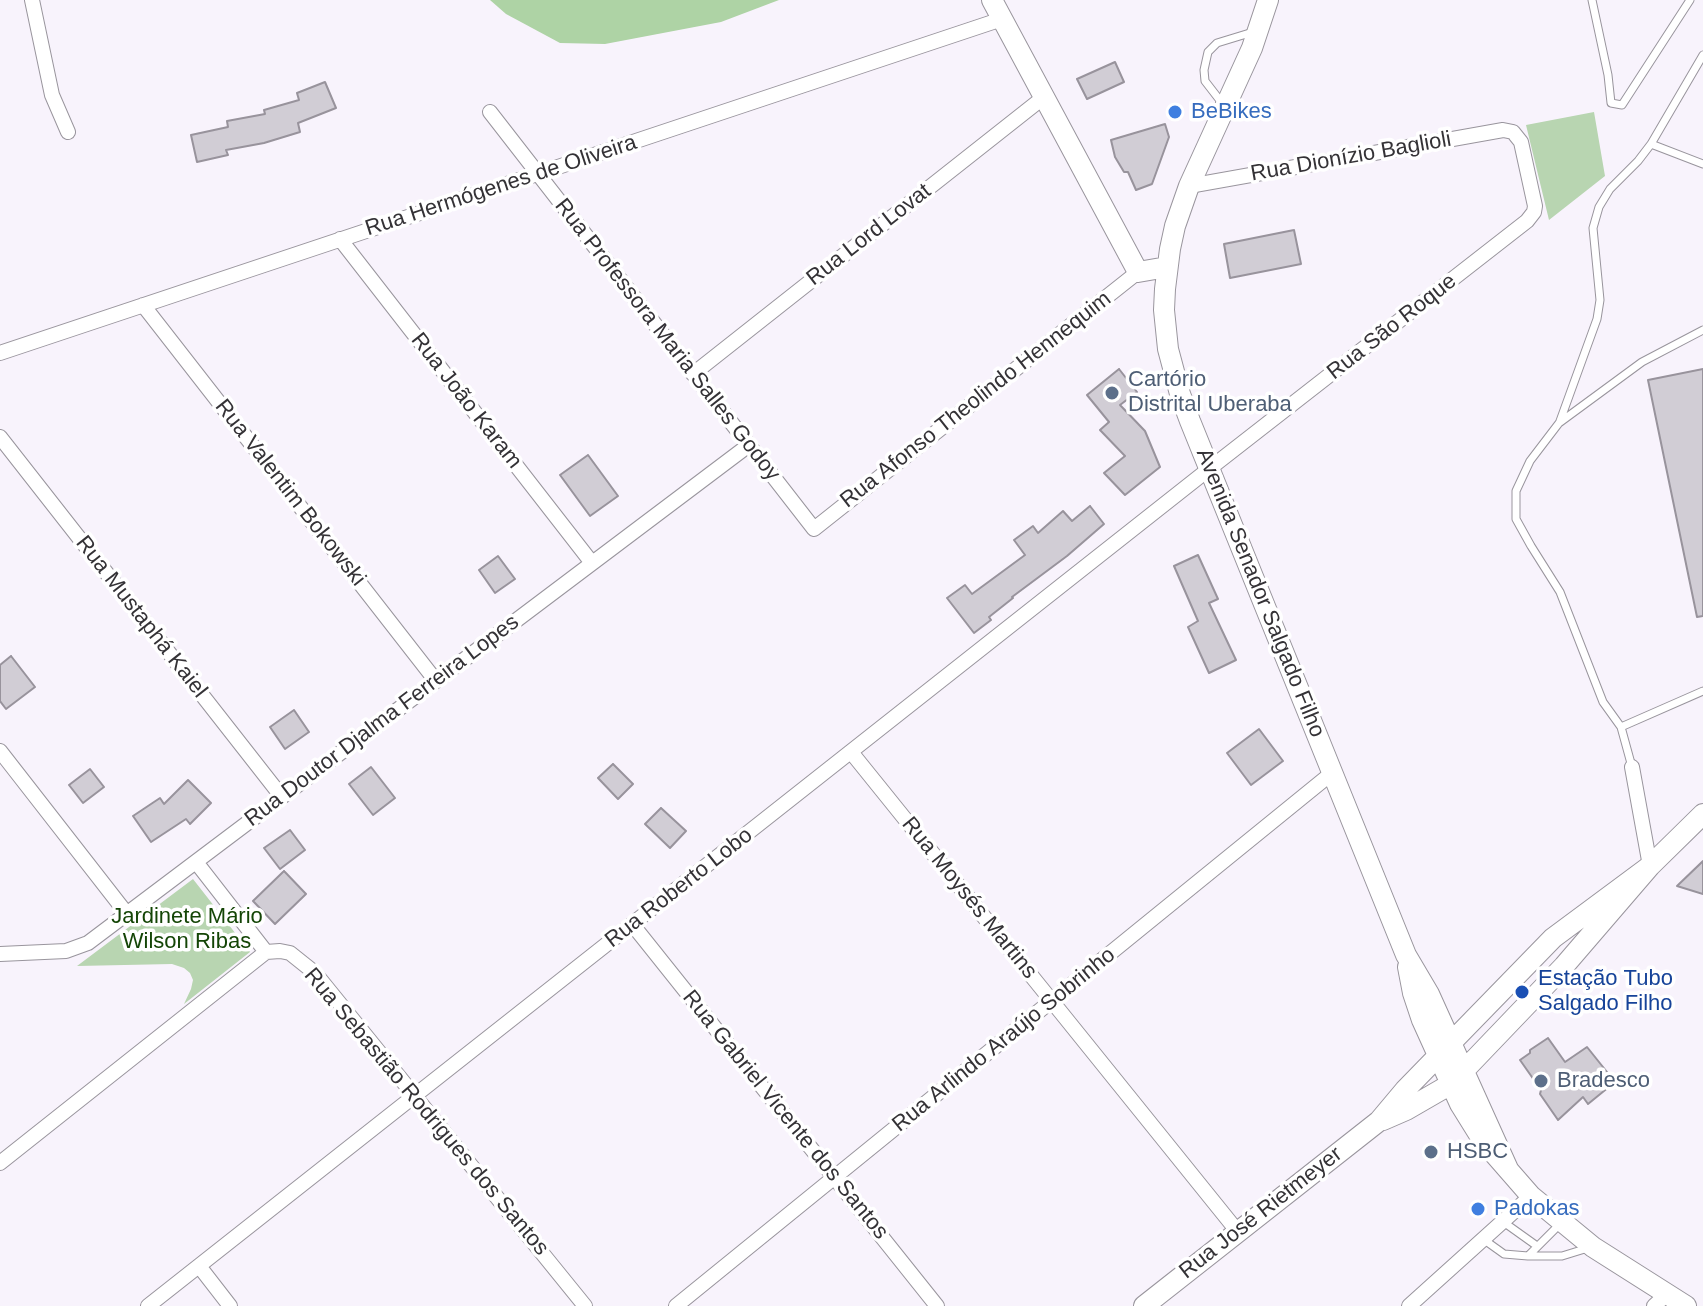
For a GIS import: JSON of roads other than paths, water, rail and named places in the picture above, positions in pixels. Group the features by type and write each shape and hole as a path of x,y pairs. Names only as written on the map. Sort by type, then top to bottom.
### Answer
{"main road":[{"path":"992,0 1138,272 1167,267"},
{"name":"Avenida Senador Salgado Filho","path":"1268,0 1259,31 1189,186 1175,226 1167,267 1164,310 1168,349 1180,394 1406,955 1429,994 1445,1051 1508,1169 1531,1196 1660,1300 1686,1306"},
{"path":"1650,866 1703,814"},
{"name":"Rua José Rietmeyer","path":"1144,1306 1379,1121 1399,1096 1553,938 1650,866"},
{"name":"Rua José Rietmeyer","path":"1379,1121 1406,1110 1457,1077 1564,966 1650,866"}],"street":[{"path":"32,0 52,95 68,132"},
{"name":"Rua Hermógenes de Oliveira","path":"0,353 1002,19"},
{"name":"Rua Lord Lovat","path":"693,374 1044,97"},
{"name":"Rua Professora Maria Salles Godoy","path":"490,112 814,529"},
{"name":"Rua Dionízio Baglioli","path":"1189,186 1503,130 1513,132 1521,142 1534,212"},
{"name":"Rua São Roque","path":"1209,469 1527,221 1534,212"},
{"name":"Rua João Karam","path":"340,239 592,563"},
{"name":"Rua Afonso Theolindo Hennequim","path":"814,529 1138,272"},
{"name":"Rua Valentim Bokowski","path":"143,305 436,681"},
{"name":"Rua Mustaphá Kaiel","path":"0,437 282,797"},
{"name":"Rua Doutor Djalma Ferreira Lopes","path":"0,954 51,953 88,943 749,445"},
{"name":"Rua Roberto Lobo","path":"148,1306 1209,469"},
{"path":"0,751 127,914"},
{"name":"Rua Moysés Martins","path":"851,752 1238,1232"},
{"path":"1632,767 1650,866"},
{"name":"Rua Arlindo Araújo Sobrinho","path":"676,1306 1332,773"},
{"path":"0,1163 266,952 196,862"},
{"name":"Rua Gabriel Vicente dos Santos","path":"632,924 937,1306"},
{"name":"Rua Sebastião Rodrigues dos Santos","path":"266,952 290,953 315,973 585,1306"},
{"path":"1409,1306 1531,1196"},
{"path":"199,1266 230,1306"}],"lane":[{"path":"1592,0 1611,103 1622,105 1690,0"},
{"path":"1225,108 1205,81 1208,52 1217,43 1259,31"},
{"path":"1559,423 1597,319 1600,300 1593,228 1599,207 1610,189 1651,144 1703,55"},
{"path":"1651,144 1703,164"},
{"path":"1632,767 1621,727 1603,702 1560,592 1516,519 1516,491 1530,461 1559,423 1642,362 1703,330"},
{"path":"1621,727 1703,691"},
{"path":"1502,1221 1537,1246"},
{"path":"1528,1256 1562,1222"},
{"path":"1483,1239 1504,1254 1528,1256 1562,1256 1593,1247"}],"place":[{"name":"BeBikes","path":"1175,112"},
{"name":"Cartório Distrital Uberaba","path":"1112,393"},
{"name":"Estação Tubo Salgado Filho","path":"1522,992"},
{"name":"Bradesco","path":"1541,1081"},
{"name":"HSBC","path":"1431,1152"},
{"name":"Padokas","path":"1478,1209"}],"park label":[{"name":"Jardinete Mário Wilson Ribas","path":"187,930"}]}
